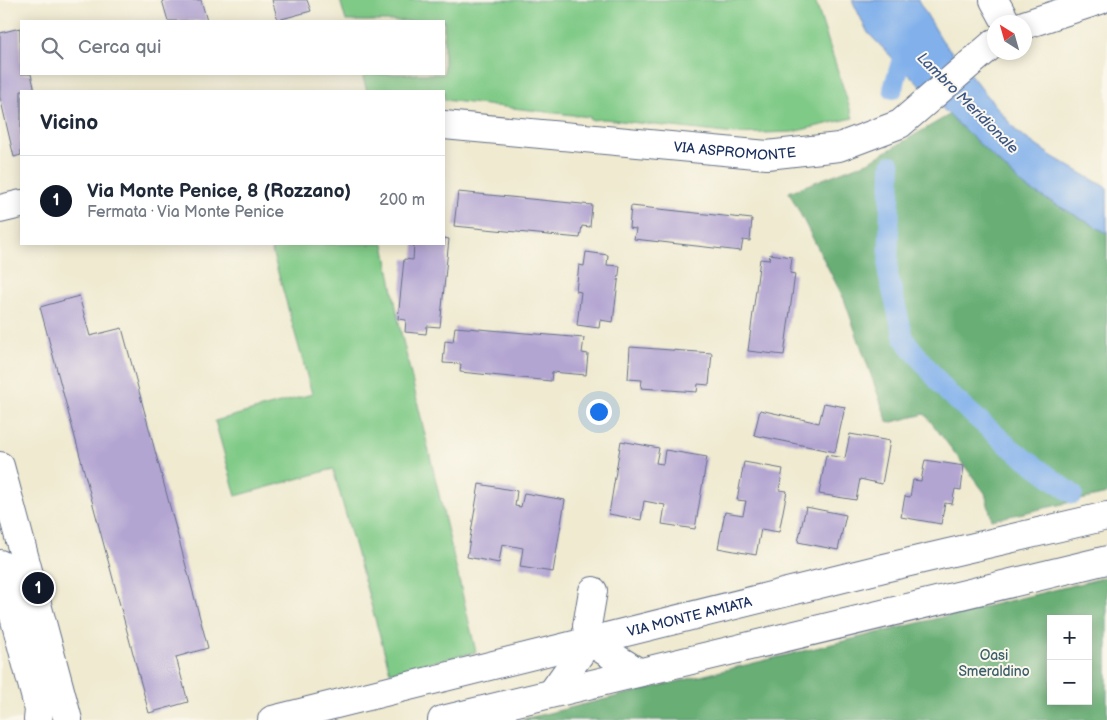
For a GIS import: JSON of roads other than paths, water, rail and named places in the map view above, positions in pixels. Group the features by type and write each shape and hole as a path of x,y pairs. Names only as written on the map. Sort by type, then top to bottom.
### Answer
{"main road":[{"path":"994,0 1002,15"},
{"path":"1032,22 1100,0"},
{"name":"VIA ASPROMONTE","path":"445,126 766,155 838,147 900,124 987,50"},
{"path":"0,209 20,204"},
{"path":"0,466 68,720"},
{"name":"VIA MONTE AMIATA","path":"272,720 589,640 1107,516"},
{"path":"442,720 1107,560"},
{"path":"0,564 39,710 38,720"},
{"path":"552,693 589,640 587,626 593,591"},
{"path":"589,640 638,672"}],"water":[{"name":"Lambro Meridionale","path":"852,0 918,0 942,40 1017,132 1053,157 1107,188 1107,233 1025,187 949,115 868,33"}],"waterway":[{"path":"893,89 907,42"},
{"path":"891,165 888,274 904,339 948,393 1011,448 1073,494"}],"place":[{"name":"Via Monte Penice, 8 (Rozzano)","path":"38,588"}],"park label":[{"name":"Oasi Smeraldino","path":"994,664"}]}
